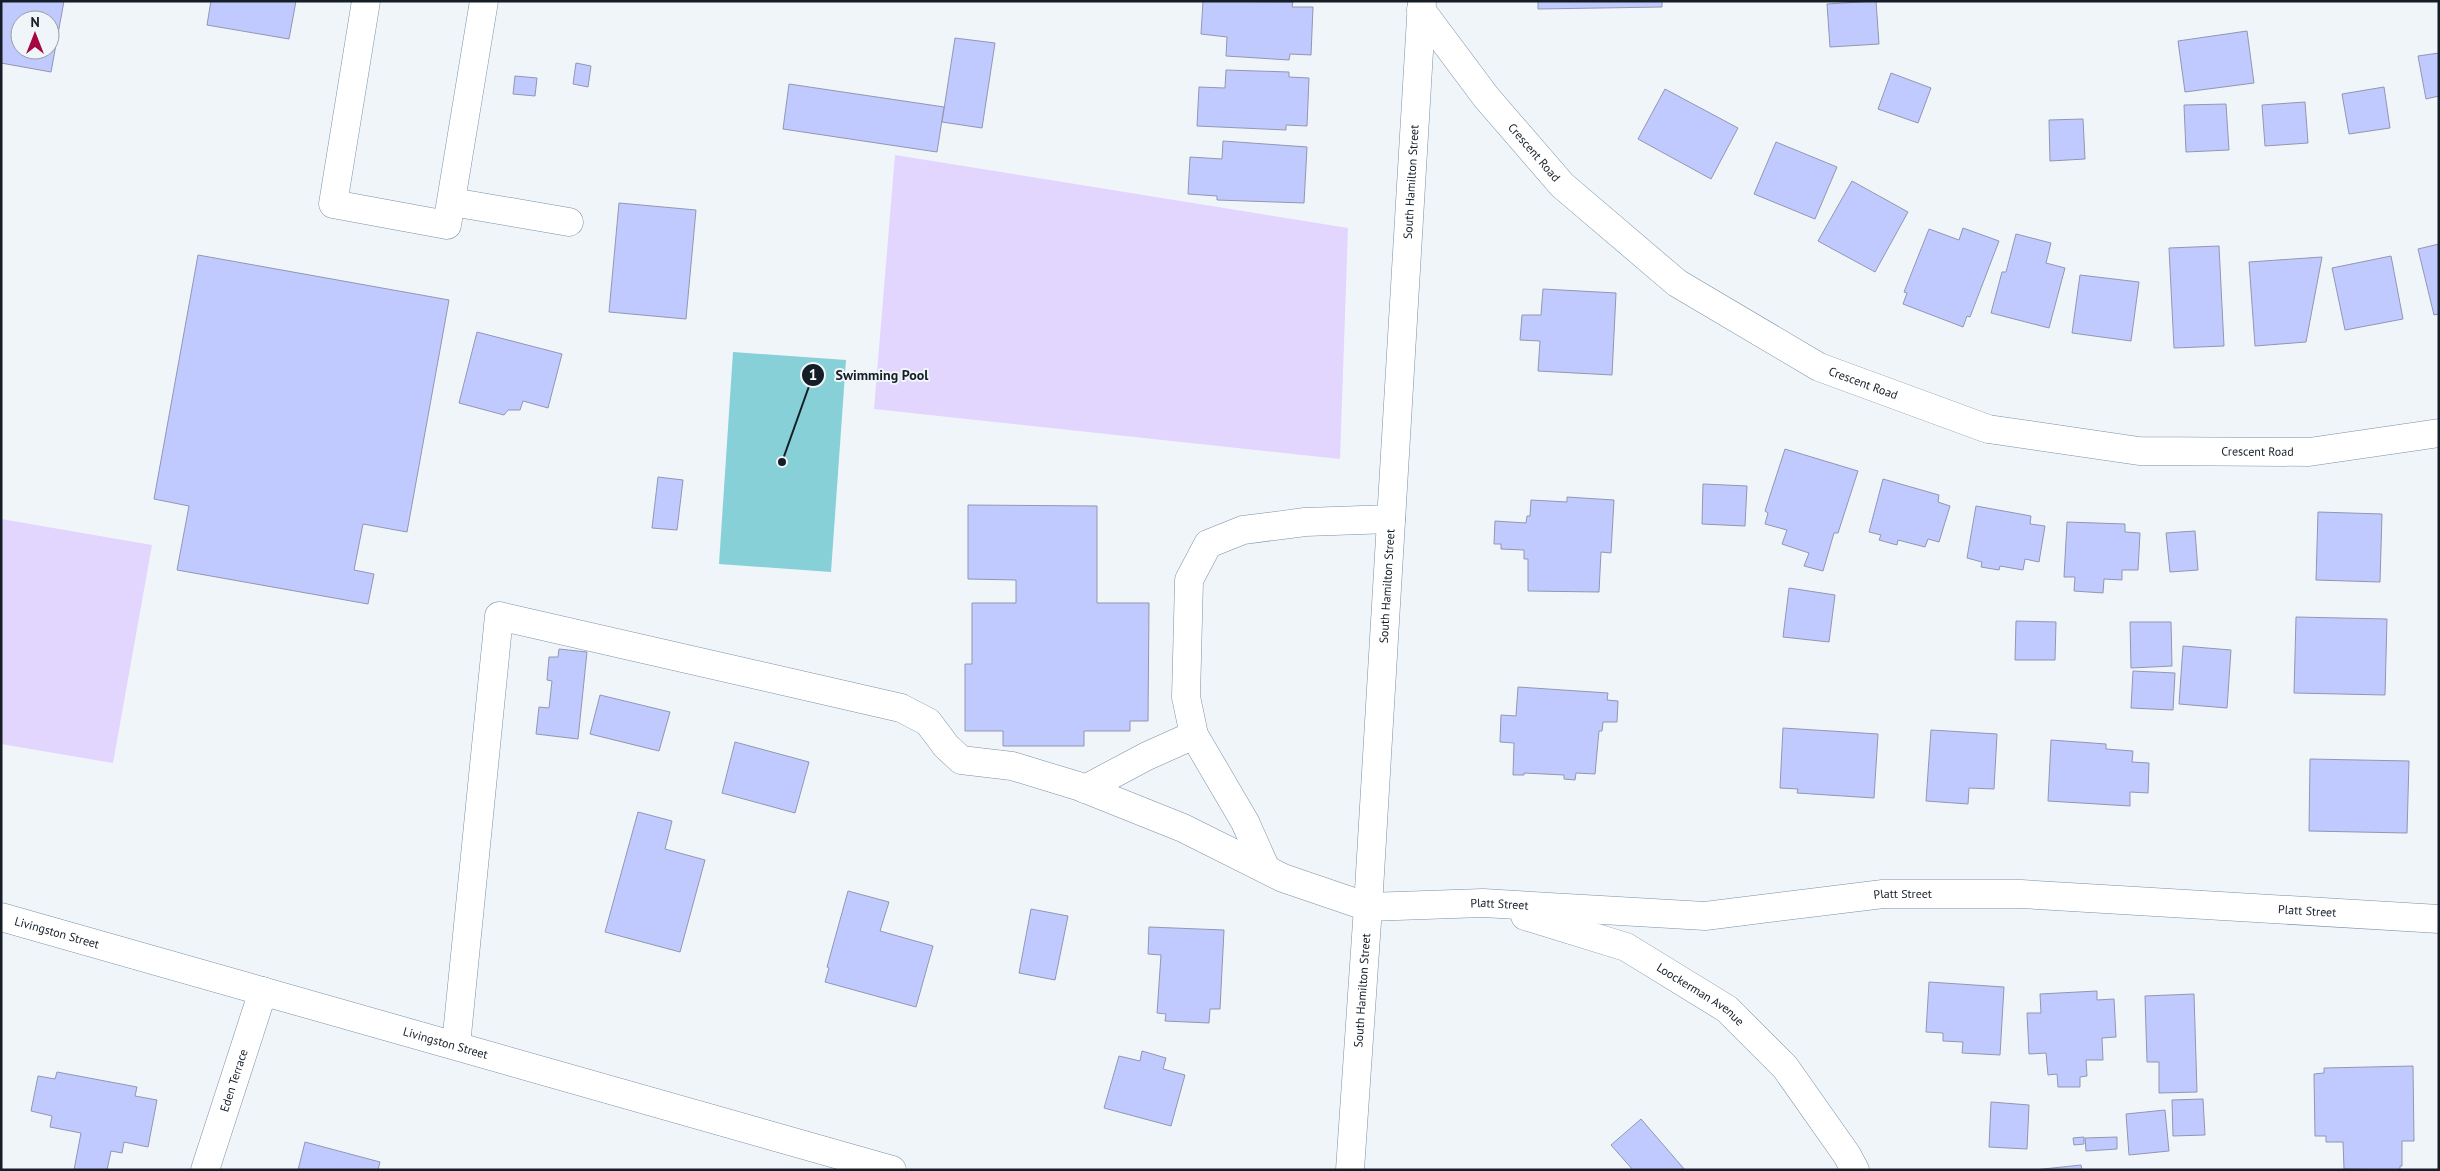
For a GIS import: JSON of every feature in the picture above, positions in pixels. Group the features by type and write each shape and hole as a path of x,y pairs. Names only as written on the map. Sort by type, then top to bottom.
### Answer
{"street":[{"path":"366,1 333,204 447,226 484,1"},
{"name":"Crescent Road","path":"1421,5 1486,97 1562,186 1677,283 1820,367 1988,429 2139,451 2309,452 2439,433"},
{"name":"South Hamilton Street","path":"1350,1170 1368,907 1421,5"},
{"path":"452,202 570,222"},
{"path":"1266,869 1245,822 1194,735 1186,698 1189,580 1208,544 1243,530 1296,523 1391,519"},
{"path":"456,1045 499,616 902,708 928,722 946,746 962,760 1012,766 1084,789 1183,828 1283,878 1368,907"},
{"path":"1084,789 1147,756 1194,735"},
{"name":"Platt Street","path":"1368,907 1483,903 1705,916 1883,894 2021,894 2439,919"},
{"name":"Loockerman Avenue","path":"1483,903 1626,947 1727,1009 1785,1067 1847,1155 1855,1170"},
{"name":"Livingston Street","path":"1,916 456,1045 824,1160 892,1170"},
{"name":"Eden Terrace","path":"205,1170 263,991"}],"shaded area":[{"path":"895,155 1348,228 1340,459 874,409"},
{"path":"1,519 152,545 113,763 1,744"}],"water":[{"path":"733,352 846,360 831,572 719,564"}],"building":[{"path":"1,1 64,1 60,23 60,10 10,10 10,60 53,60 51,72 1,63"},
{"path":"211,1 296,1 289,39 207,25"},
{"path":"1203,1 1293,2 1292,7 1313,7 1311,55 1290,54 1289,60 1226,56 1227,37 1201,34"},
{"path":"1538,1 1662,1 1662,7 1538,9"},
{"path":"1876,1 1879,44 1830,47 1827,4"},
{"path":"2247,31 2254,83 2185,92 2178,41"},
{"path":"955,38 995,43 982,128 942,122"},
{"path":"2439,53 2439,96 2426,99 2418,56"},
{"path":"576,63 591,66 588,87 573,84"},
{"path":"1226,70 1289,72 1289,77 1309,78 1307,126 1286,125 1286,130 1197,126 1199,87 1225,88"},
{"path":"1891,73 1931,88 1918,123 1878,109"},
{"path":"515,76 537,78 535,96 513,94"},
{"path":"789,84 944,107 937,152 783,129"},
{"path":"2384,87 2390,128 2349,134 2342,94"},
{"path":"1665,89 1738,128 1711,179 1638,139"},
{"path":"2305,102 2308,143 2265,146 2262,105"},
{"path":"2226,104 2229,150 2186,152 2184,105"},
{"path":"2083,119 2085,159 2050,161 2049,120"},
{"path":"1223,141 1307,147 1304,203 1217,200 1217,196 1188,194 1190,157 1222,159"},
{"path":"1776,142 1837,167 1815,219 1754,194"},
{"path":"1852,181 1908,212 1875,272 1818,241"},
{"path":"619,203 696,210 686,319 609,312"},
{"path":"1963,228 1999,241 1970,317 1967,316 1963,327 1903,304 1907,293 1904,292 1929,229 1959,240"},
{"path":"2016,234 2051,243 2046,263 2065,268 2049,328 1991,313 2002,272 2006,272"},
{"path":"2439,244 2439,314 2434,315 2418,249"},
{"path":"2219,246 2224,346 2174,348 2169,248"},
{"path":"198,255 449,300 407,532 363,524 354,570 374,574 368,604 177,570 189,506 154,499"},
{"path":"2391,256 2403,319 2345,330 2332,268"},
{"path":"2322,257 2306,342 2255,346 2249,262"},
{"path":"2080,275 2139,282 2131,341 2072,333"},
{"path":"1543,289 1616,293 1612,375 1538,371 1540,341 1520,340 1522,315 1541,315"},
{"path":"477,332 562,354 548,408 523,401 520,410 508,410 504,415 459,403"},
{"path":"1785,449 1858,471 1838,533 1834,533 1823,571 1804,566 1809,553 1782,544 1787,530 1765,524 1768,513 1765,511"},
{"path":"658,477 683,480 677,530 652,528"},
{"path":"1883,479 1939,495 1938,502 1950,506 1939,542 1928,539 1925,547 1898,540 1897,545 1879,540 1881,535 1869,532"},
{"path":"1703,484 1747,486 1745,526 1702,524"},
{"path":"1567,497 1614,500 1611,553 1601,552 1599,592 1528,591 1528,559 1524,559 1524,550 1501,549 1501,544 1494,544 1495,521 1526,523 1527,516 1530,516 1531,500 1567,502"},
{"path":"968,505 1097,506 1097,603 1149,603 1148,721 1130,721 1130,731 1084,731 1084,746 1003,746 1003,731 965,731 965,664 972,664 972,603 1016,603 1016,580 968,579"},
{"path":"1976,506 2031,516 2030,524 2045,526 2039,562 2025,559 2023,570 2000,566 1999,570 1981,567 1982,562 1967,558"},
{"path":"2318,512 2382,514 2380,582 2316,580"},
{"path":"2067,522 2125,524 2125,532 2140,533 2138,570 2122,570 2122,580 2104,579 2103,593 2074,591 2075,577 2064,577"},
{"path":"2195,531 2198,570 2170,572 2166,533"},
{"path":"1789,588 1835,595 1829,642 1783,637"},
{"path":"2296,617 2387,619 2385,695 2294,693"},
{"path":"2016,621 2056,622 2055,660 2015,660"},
{"path":"2130,622 2171,622 2172,666 2131,668"},
{"path":"2183,646 2231,650 2227,708 2179,704"},
{"path":"559,649 587,652 578,739 536,734 539,707 549,708 552,681 547,680 549,657 558,657"},
{"path":"2133,671 2175,673 2173,710 2131,708"},
{"path":"1518,687 1608,693 1607,700 1618,701 1617,722 1603,722 1602,731 1599,731 1595,774 1576,773 1575,780 1564,779 1564,775 1524,773 1524,775 1513,775 1514,743 1500,742 1501,715 1516,716"},
{"path":"600,695 670,712 659,751 590,734"},
{"path":"1783,728 1878,734 1874,798 1797,793 1798,789 1780,788"},
{"path":"1931,730 1997,734 1994,789 1969,788 1968,804 1926,801"},
{"path":"2051,740 2106,744 2106,749 2133,751 2132,762 2149,763 2148,793 2130,792 2130,806 2048,801"},
{"path":"735,742 809,762 795,813 722,793"},
{"path":"2310,759 2409,761 2407,833 2309,831"},
{"path":"638,812 672,821 665,849 705,860 680,952 605,932"},
{"path":"848,891 889,902 880,931 933,946 916,1007 825,982 829,968 827,967"},
{"path":"1031,909 1068,916 1055,980 1019,973"},
{"path":"1149,927 1224,930 1220,1009 1210,1009 1209,1023 1165,1021 1166,1014 1157,1013 1161,955 1148,954"},
{"path":"1929,982 2004,987 2000,1055 1962,1053 1963,1042 1943,1041 1943,1033 1926,1032"},
{"path":"2097,991 2097,1000 2114,999 2116,1037 2102,1038 2103,1060 2086,1060 2087,1076 2080,1077 2080,1087 2058,1087 2057,1074 2048,1075 2046,1053 2029,1054 2027,1013 2041,1013 2040,994"},
{"path":"2194,994 2197,1092 2159,1093 2159,1062 2147,1062 2145,996"},
{"path":"1142,1051 1166,1058 1163,1069 1185,1075 1171,1126 1104,1108 1119,1056 1140,1061"},
{"path":"2413,1066 2414,1141 2402,1141 2402,1166 2400,1166 2400,1170 2344,1169 2343,1142 2326,1142 2326,1136 2315,1136 2314,1074 2324,1073 2324,1068"},
{"path":"57,1072 137,1087 135,1096 157,1100 148,1147 124,1142 122,1153 111,1151 107,1170 74,1170 81,1133 50,1127 52,1116 31,1111 38,1076 55,1079"},
{"path":"2203,1099 2205,1135 2173,1136 2172,1100"},
{"path":"1991,1102 2029,1105 2027,1149 1989,1147"},
{"path":"2165,1110 2169,1151 2129,1155 2126,1114"},
{"path":"1641,1119 1685,1170 1633,1170 1611,1145"},
{"path":"2084,1137 2084,1144 2074,1145 2073,1138"},
{"path":"2117,1137 2117,1149 2086,1151 2085,1138"},
{"path":"305,1142 380,1162 378,1170 298,1170"},
{"path":"2081,1165 2082,1170 2034,1170"}],"place":[{"name":"Swimming Pool","path":"782,462"}]}
